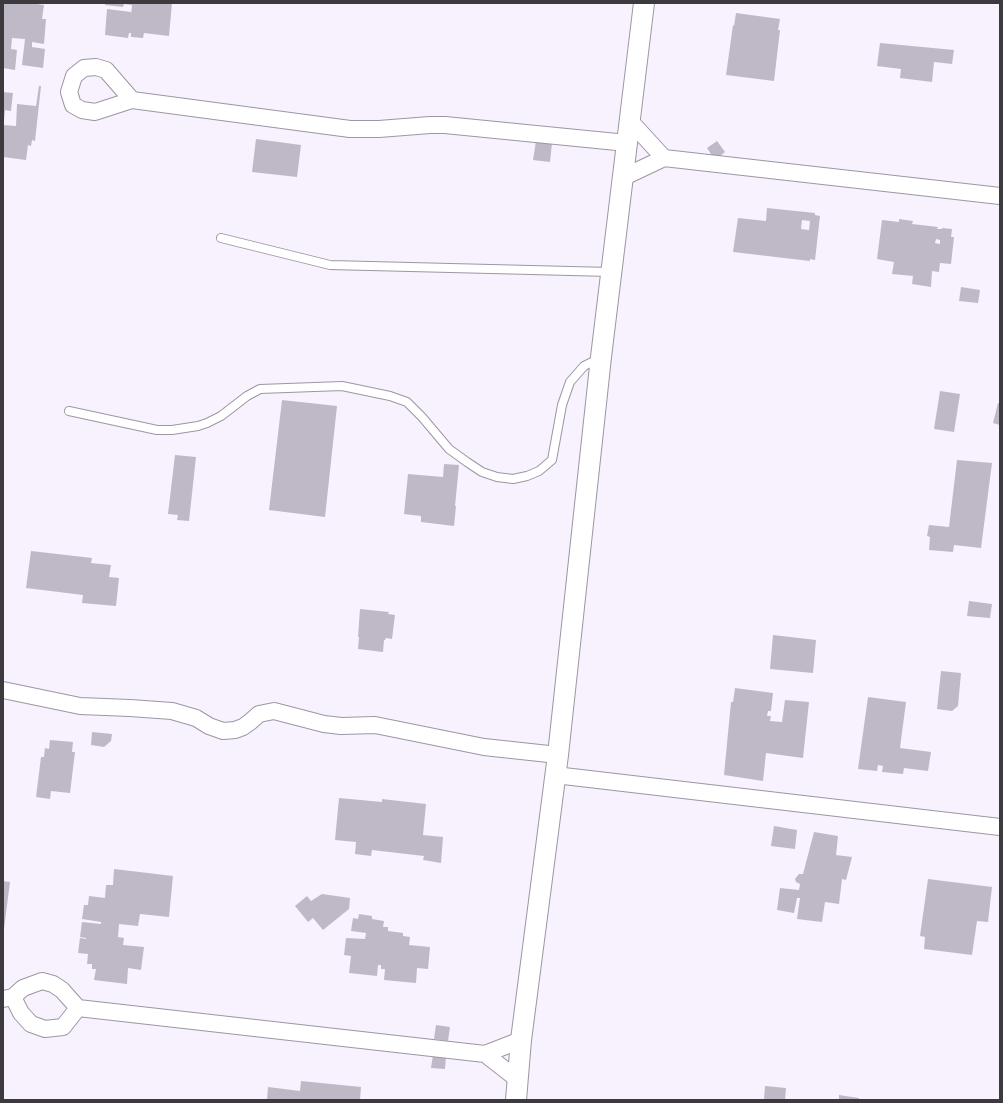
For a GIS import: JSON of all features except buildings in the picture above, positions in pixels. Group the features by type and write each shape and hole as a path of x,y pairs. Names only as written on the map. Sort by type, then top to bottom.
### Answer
{"street":[{"path":"516,1100 521,1040 558,755 601,357 627,143 631,122 644,3"},
{"path":"132,100 350,129 379,129 445,125 627,143"},
{"path":"631,122 664,158"},
{"path":"624,177 664,158 1000,196"},
{"path":"3,690 80,706 172,711 196,718 209,726 224,731 235,730 250,722 259,714 274,711 324,724 341,726 375,725 484,747 558,755"},
{"path":"555,775 1000,827"},
{"path":"78,1008 63,1027 45,1029 31,1024 8,998 23,988 42,981 53,984 62,990 78,1008 484,1054 521,1040"},
{"path":"484,1054 517,1079"}],"lane":[{"path":"221,238 330,265 612,272"},
{"path":"69,411 157,430 172,430 198,426 221,416 247,396 260,389 342,386 390,396 407,402 449,449 482,472 497,477 513,479 527,476 539,471 552,460 562,404 570,382 584,366 601,357"}]}
